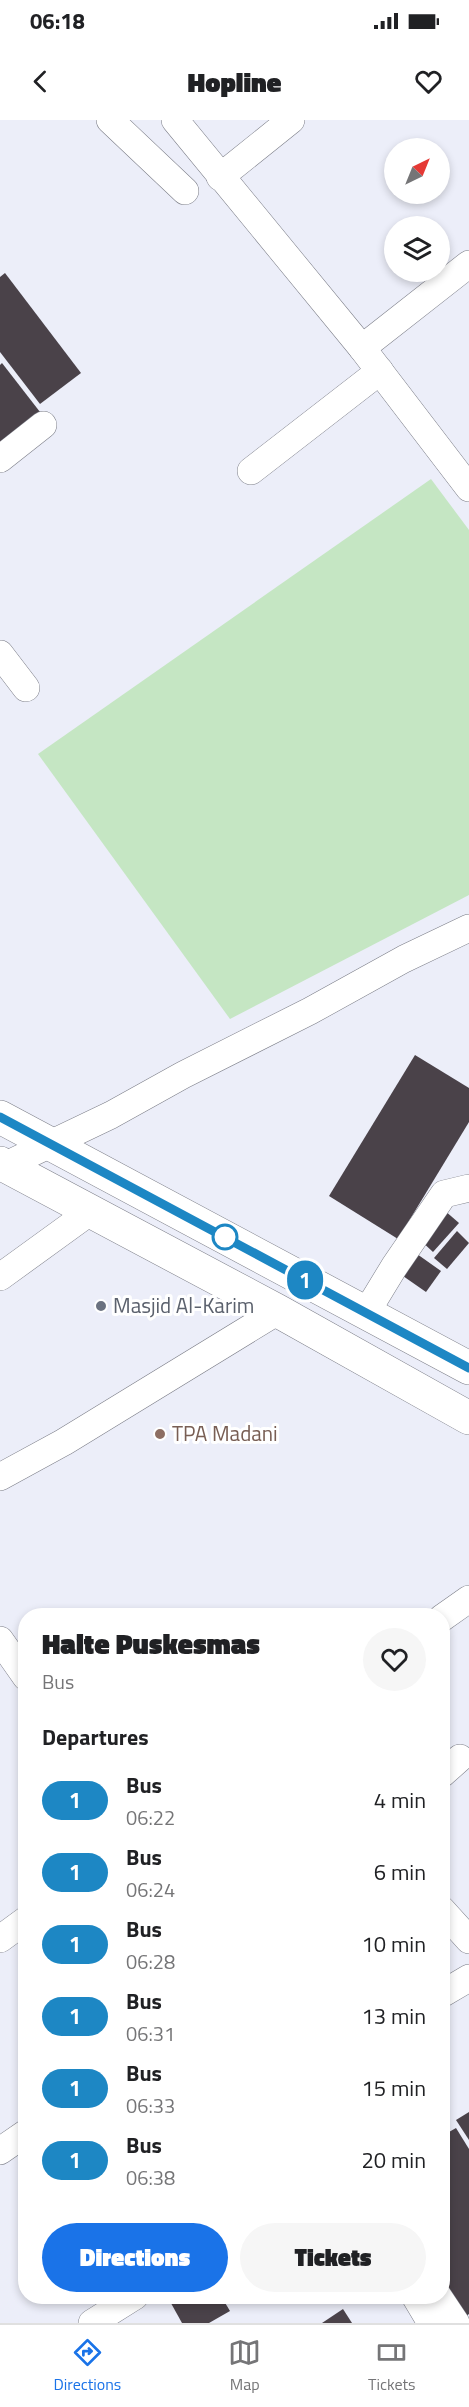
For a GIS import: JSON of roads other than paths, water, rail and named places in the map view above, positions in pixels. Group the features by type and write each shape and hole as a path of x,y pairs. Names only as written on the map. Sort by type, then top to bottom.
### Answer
{"highway":[{"path":"0,1117 469,1368"},
{"path":"2,1165 278,1311 469,1418"}],"street":[{"path":"110,120 185,191"},
{"path":"175,120 380,371 460,455 469,488"},
{"path":"220,177 291,120"},
{"path":"362,348 469,264"},
{"path":"251,471 380,371"},
{"path":"0,459 43,426"},
{"path":"0,654 26,688"},
{"path":"2,1165 51,1144 310,1011 404,959 469,928"},
{"path":"366,1313 444,1194 469,1188"},
{"path":"0,1277 91,1211"},
{"path":"0,1477 64,1442 278,1311"},
{"path":"450,1612 469,1599"},
{"path":"0,1640 18,1666"},
{"path":"450,1919 469,1940"},
{"path":"0,1939 18,1926"},
{"path":"450,1989 469,1978"},
{"path":"92,2323 122,2304"},
{"path":"420,2304 431,2323"},
{"path":"443,2304 456,2323"}],"place":[{"name":"Masjid Al-Karim","path":"101,1306"},
{"name":"TPA Madani","path":"160,1434"}]}
